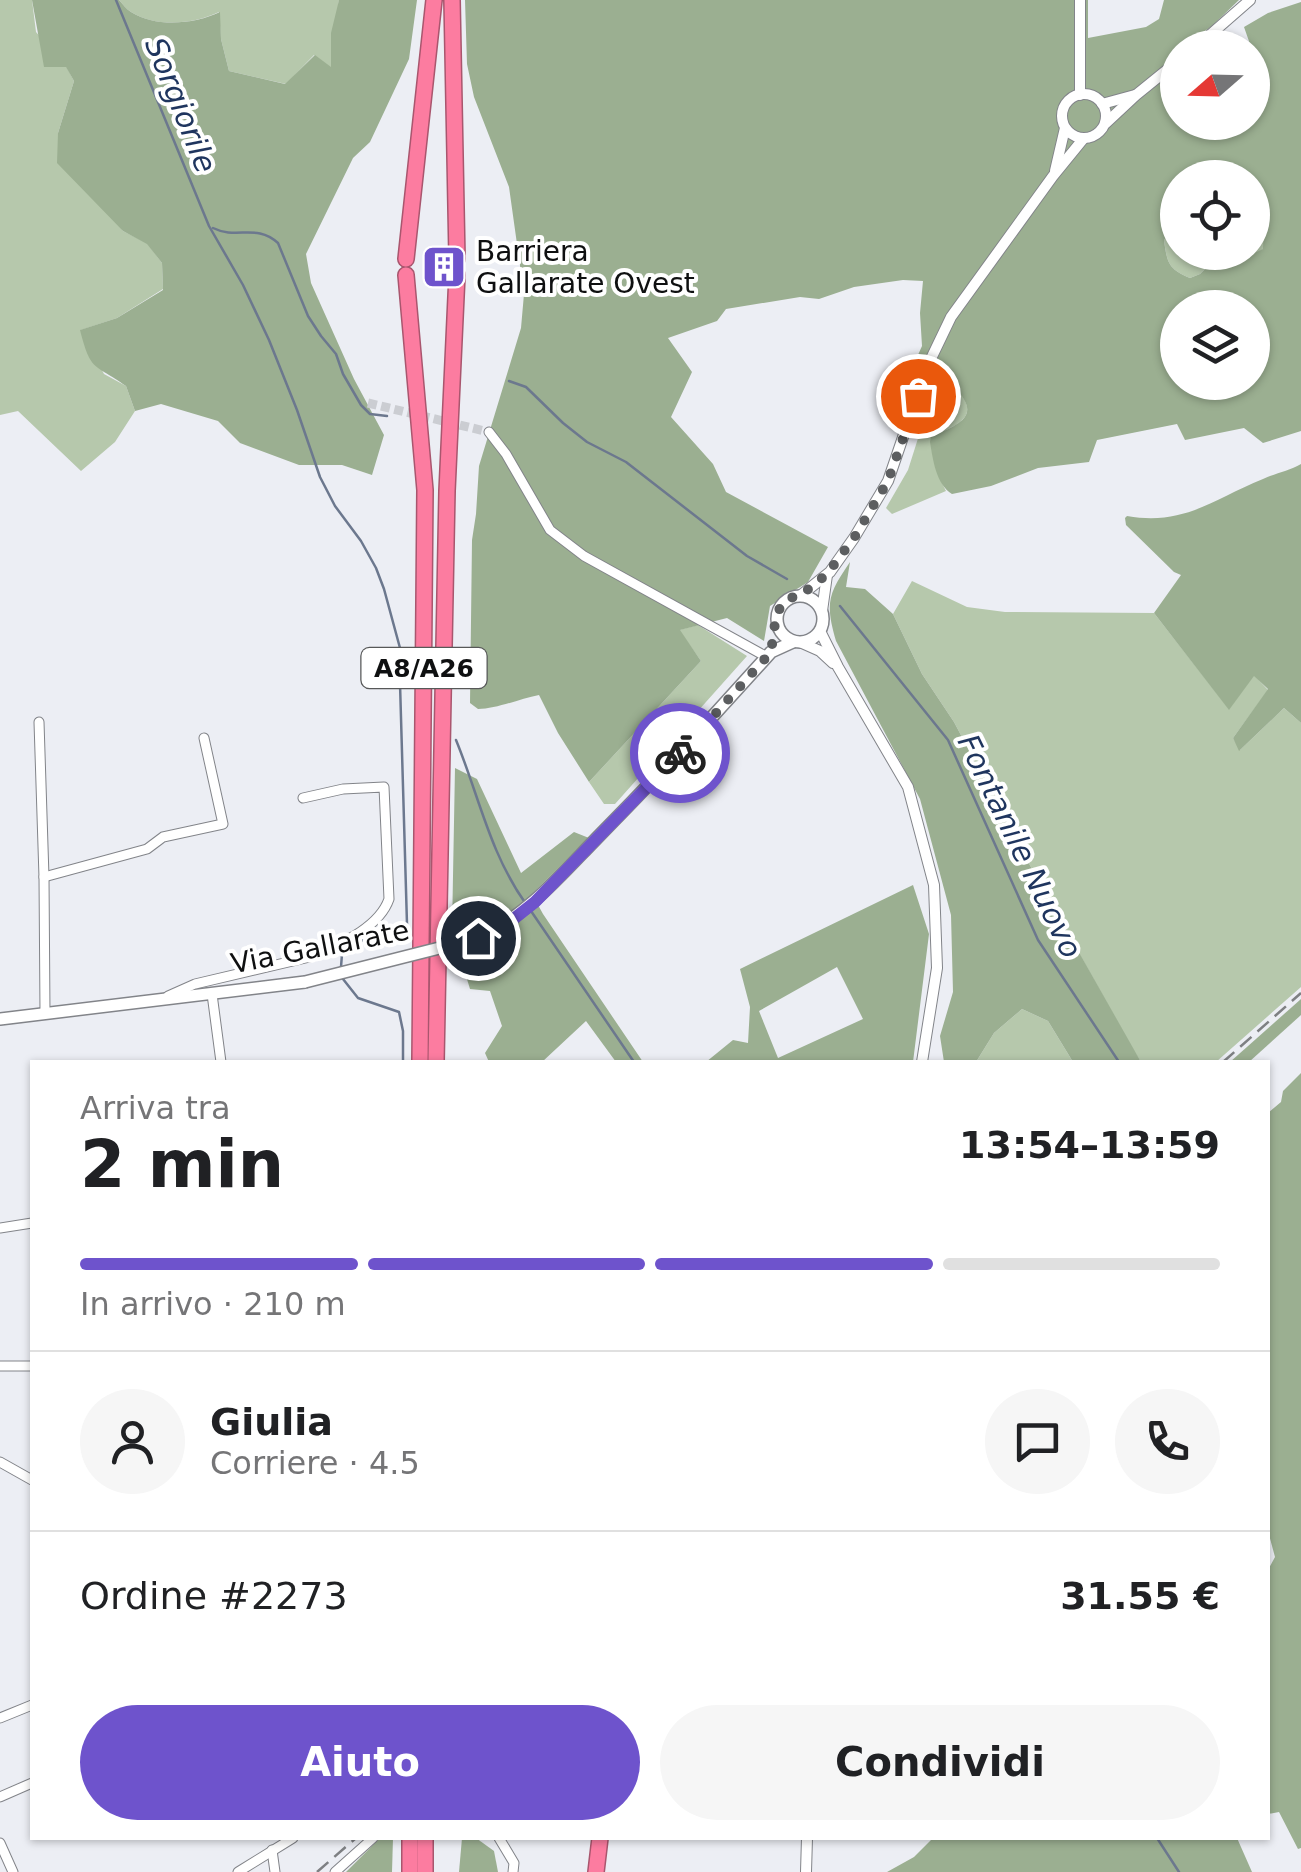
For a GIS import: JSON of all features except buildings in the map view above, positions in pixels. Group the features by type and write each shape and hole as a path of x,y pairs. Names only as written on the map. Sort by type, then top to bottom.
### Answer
{"highway":[{"name":"A8/A26","path":"420,1060 425,490 406,267 434,0"},
{"name":"A8/A26","path":"436,1060 447,491 457,267 452,0"},
{"path":"410,1840 410,1872"},
{"path":"424,1872 425,1840"},
{"path":"596,1872 600,1840"}],"main road":[{"path":"769,655 776,616 782,604 800,596 813,600 822,611 820,631 810,641 798,642 779,631 776,622"},
{"name":"Via Gallarate","path":"0,1019 305,982 478,938 502,928 535,902 658,777 769,655 798,642"}],"street":[{"path":"1080,0 1080,95"},
{"path":"1216,30 1250,0"},
{"path":"1104,124 1160,76"},
{"path":"1080,95 1096,98 1102,104 1106,117 1100,132 1084,138 1073,136 1065,128 1062,122 1068,102 1080,95"},
{"path":"1102,104 1136,95"},
{"path":"1054,176 1065,128"},
{"path":"800,596 827,574 888,481 928,368 951,317 1084,138"},
{"path":"488,432 506,454 550,530 584,556 769,655"},
{"path":"822,611 827,574"},
{"path":"820,631 908,787 934,886 937,968 922,1060"},
{"path":"798,642 820,651 838,667"},
{"path":"39,722 45,1013"},
{"path":"44,877 146,849 163,837 223,824 204,738"},
{"path":"158,1000 195,984 314,956 366,927 386,908 389,899 384,788 343,789 304,798"},
{"path":"212,994 221,1060"},
{"path":"0,1228 30,1223"},
{"path":"0,1366 30,1366"},
{"path":"0,1462 30,1479"},
{"path":"0,1718 30,1706"},
{"path":"0,1797 30,1784"},
{"path":"238,1872 289,1840"},
{"path":"335,1872 371,1840"},
{"path":"500,1840 514,1862 513,1872"},
{"path":"806,1872 808,1841"},
{"path":"0,1843 14,1872"},
{"path":"272,1850 275,1872"}],"green space":[{"path":"0,0 32,0 36,32 74,81 58,133 123,231 147,243 162,263 163,289 117,318 81,330 104,374 126,386 135,411 115,442 81,471 18,411 0,415"},
{"path":"32,0 119,0 141,17 164,22 199,19 220,12 221,39 229,71 285,84 315,55 331,67 331,33 339,0 417,0 409,59 370,142 353,158 306,254 311,283 384,435 372,475 342,465 299,465 240,443 218,421 161,404 135,411 126,386 91,361 80,330 117,318 163,290 162,263 147,244 123,231 57,163 58,133 74,81 66,67 44,67"},
{"path":"119,0 339,0 331,68 314,55 286,84 229,71 219,12 187,21 163,22 129,11"},
{"path":"465,0 1088,0 1088,38 1146,27 1159,19 1164,0 1239,0 1206,30 1160,30 1160,140 1270,140 1270,30 1244,27 1268,13 1301,2 1301,431 1263,443 1244,428 1185,440 1177,424 1097,440 1089,462 1038,468 991,486 952,494 939,478 930,442 931,437 967,414 964,399 956,389 921,392 910,384 909,375 922,346 923,281 903,280 854,287 819,299 800,297 726,309 717,321 668,338 692,372 671,417 713,464 726,492 828,547 808,582 770,606 764,641 727,618 680,630 701,661 589,782 539,695 485,709 470,703 472,540 479,466 521,328 524,294 509,187 474,97 467,64"},
{"path":"1176,270 1204,270 1190,278"},
{"path":"956,388 964,398 967,414 957,424 931,437 946,491 892,514 886,508 908,470 933,391"},
{"path":"1301,464 1301,723 1284,708 1239,751 1233,738 1268,689 1254,676 1229,710 1154,613 1181,575 1126,525 1125,518 1182,514"},
{"path":"850,562 846,587 865,589 893,614 922,674 954,722 1140,1060 1072,1060 1048,1021 1022,1009 994,1033 977,1060 944,1060 940,1036 953,992 951,915 920,799 836,641 830,617 837,582"},
{"path":"912,581 967,607 1005,612 1154,613 1229,709 1254,675 1268,690 1233,738 1240,750 1284,708 1301,723 1301,987 1218,1060 1140,1060 954,722 922,674 893,614"},
{"path":"698,625 747,656 615,804 604,804 589,782 701,661 679,630"},
{"path":"455,768 477,779 521,873 574,832 589,838 532,894 642,1060 615,1060 586,1021 544,1060 488,1060 485,1053 502,1026 490,991 470,989 452,930"},
{"path":"913,885 929,934 913,1060 708,1060 733,1040 748,1043 750,1007 740,969","holes":["837,967 863,1019 778,1058 759,1011"]},
{"path":"1301,999 1301,1015 1251,1060 1232,1060"},
{"path":"1022,1009 1048,1021 1072,1060 977,1060 994,1033"},
{"path":"1301,1073 1298,1849 1279,1812 1270,1814 1270,1566 1275,1557 1270,1538 1270,1111 1281,1102 1283,1091"},
{"path":"378,1840 393,1840 392,1872 346,1872"},
{"path":"462,1840 479,1840 494,1851 498,1872 459,1872"},
{"path":"931,1840 1238,1840 1252,1872 887,1872 914,1857"}],"waterway":[{"name":"Sorgiorile","path":"116,0 209,226 269,340 320,477 376,568 400,648 410,668"},
{"name":"Fontanile Nuovo","path":"213,228 262,234 278,243 308,316 336,354 361,405 370,414 387,416"},
{"name":"Fontanile Nuovo","path":"509,381 526,387 587,442 626,462 747,556 787,579"},
{"name":"Fontanile Nuovo","path":"840,606 948,740 1038,940 1118,1060"},
{"path":"341,967 342,954 357,942 396,933 407,924 399,649"},
{"path":"456,740 494,845 526,904"},
{"path":"531,911 633,1060"},
{"path":"343,979 358,998 399,1012 403,1060"},
{"path":"1158,1840 1179,1872"}],"tunnel":[{"path":"368,403 489,432"}],"railway":[{"path":"1225,1060 1301,993"},
{"path":"317,1872 354,1840"}],"way so far":[{"path":"680,753 771,652 776,616 782,604 800,596 827,574 854,538 888,481 918,396"}],"place":[{"name":"Barriera Gallarate Ovest","path":"444,267"}],"route":[{"path":"478,938 502,928 535,902 680,753"}]}
